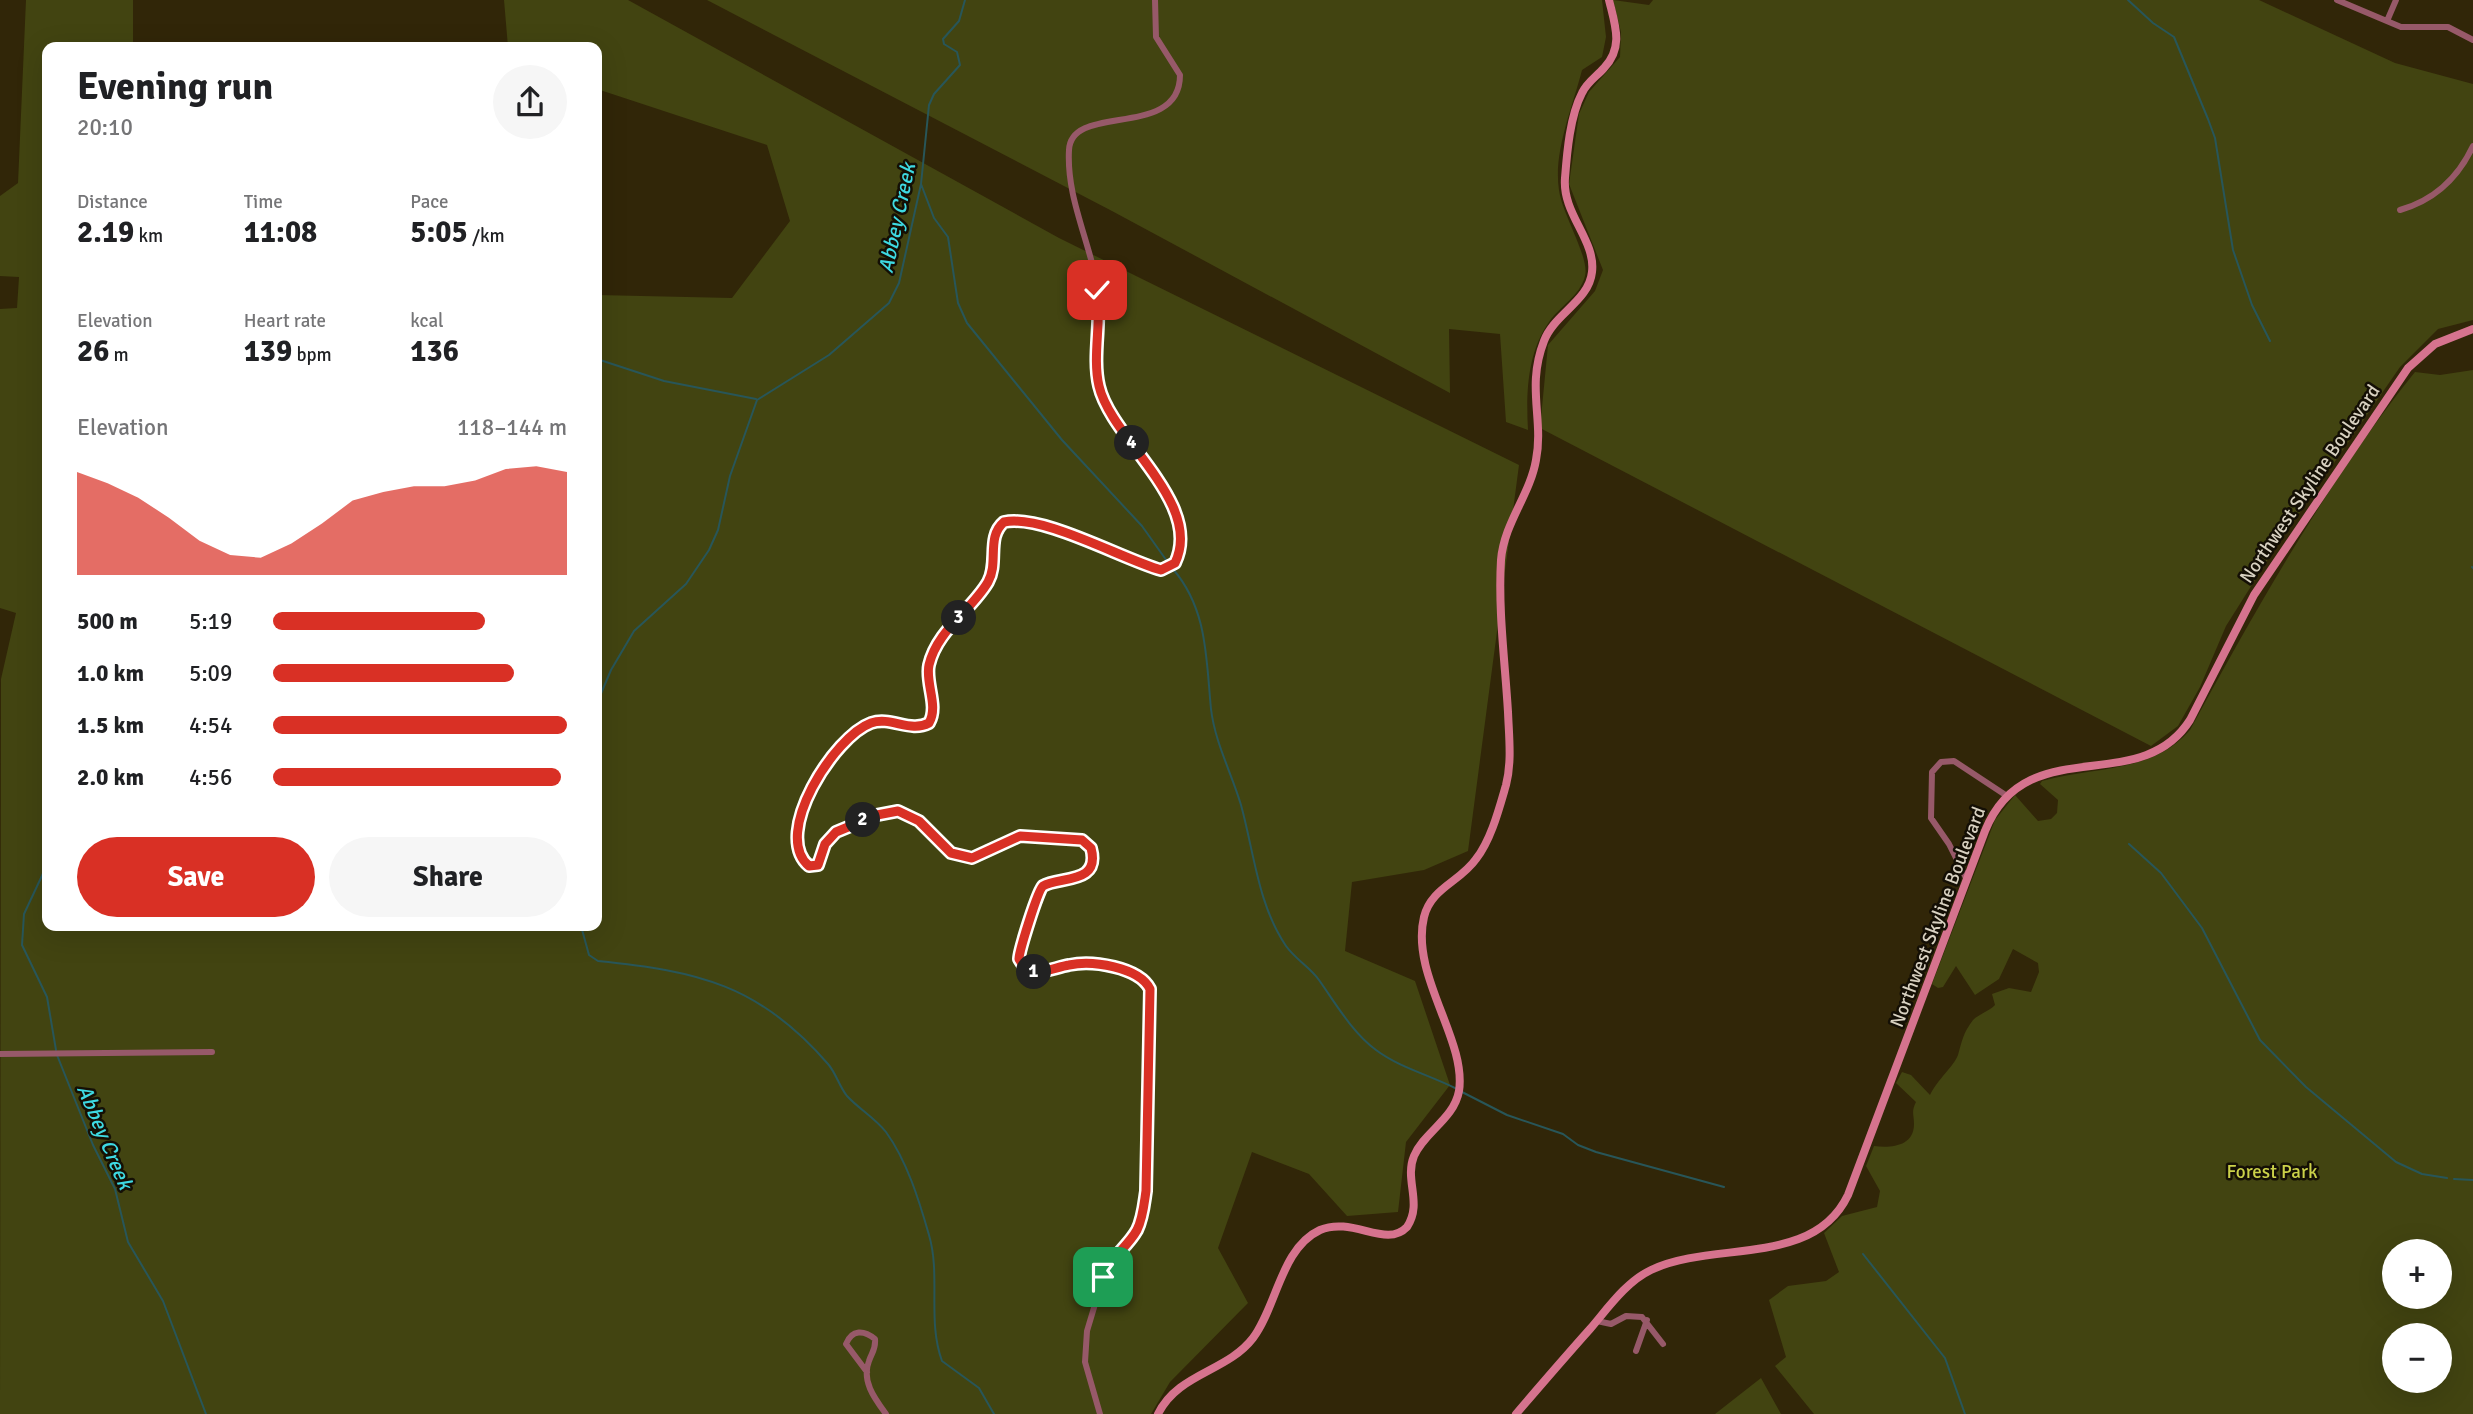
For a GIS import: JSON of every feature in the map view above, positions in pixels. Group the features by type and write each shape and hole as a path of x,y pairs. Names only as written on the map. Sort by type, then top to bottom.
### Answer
{"main road":[{"path":"1158,1414 1179,1387 1229,1360 1246,1346 1258,1331 1294,1254 1311,1235 1345,1225 1383,1235 1404,1230 1414,1212 1410,1171 1414,1156 1453,1106 1458,1095 1456,1063 1427,970 1423,921 1430,902 1440,889 1467,870 1480,854 1508,775 1502,549 1536,459 1534,389 1542,346 1554,324 1584,293 1591,277 1591,254 1565,198 1566,174 1581,95 1615,52 1617,35 1609,0"},
{"name":"Northwest Skyline Boulevard","path":"1516,1414 1629,1286 1654,1269 1681,1260 1803,1239 1837,1216 1848,1195 1991,817 2007,796 2037,776 2065,768 2139,758 2164,748 2176,738 2190,720 2254,595 2396,385 2427,349 2444,339 2473,329"}],"street":[{"path":"1100,1414 1084,1350 1105,1271 1130,1241 1142,1218 1146,1191 1150,989 1138,976 1126,971 1080,963 1032,972 1026,970 1019,959 1038,892 1049,884 1078,878 1091,863 1091,848 1082,840 1020,836 972,858 964,858 941,845 912,816 889,812 836,832 825,844 818,865 809,866 801,853 799,826 803,809 821,771 861,729 878,722 916,728 929,723 933,711 928,678 932,656 947,631 989,582 996,535 1004,522 1020,521 1070,535 1161,570 1168,569 1177,557 1177,525 1169,500 1099,387 1099,300 1076,211 1069,151 1070,141 1080,129 1156,112 1177,93 1180,75 1156,37 1155,0"},
{"path":"2337,0 2412,29 2448,27 2473,40"},
{"path":"2387,21 2396,0"},
{"path":"2400,209 2429,198 2449,183 2473,146"},
{"path":"1967,880 1949,844 1931,818 1932,772 1941,762 1954,761 2007,796"},
{"path":"0,1054 212,1052"},
{"path":"1597,1321 1611,1324 1632,1315 1647,1320 1663,1344"},
{"path":"1636,1352 1647,1320"},
{"path":"867,1373 876,1346 875,1339 864,1332 858,1332 849,1337 846,1344 867,1373 873,1396 886,1414"}],"green space":[{"path":"26,0 133,0 133,42 42,42 42,931 602,931 602,295 732,298 790,221 767,145 602,91 602,42 508,42 504,0 628,0 1059,238 1519,465 1468,851 1424,870 1352,882 1345,951 1415,981 1450,1085 1406,1142 1398,1212 1347,1216 1309,1174 1252,1152 1218,1248 1248,1303 1170,1382 1151,1414 0,1414 1,679 16,613 0,608 0,309 17,308 19,277 0,276 0,196 18,183"},
{"path":"707,0 1602,0 1606,37 1602,57 1582,70 1561,145 1558,175 1561,200 1583,258 1585,276 1579,289 1549,322 1536,347 1528,388 1528,430 1506,422 1500,334 1449,329 1450,393 1112,211"},
{"path":"1613,0 1649,5 1653,0 2259,0 2395,63 2473,84 2473,320 2438,329 2400,367 2272,553 2226,626 2200,687 2178,726 2151,746 1540,428 1548,345 1595,291 1603,270 1569,184 1579,114 1589,92 1620,57 1621,32"},
{"name":"Forest Park","path":"2473,370 2473,1414 1814,1414 1775,1366 1786,1357 1769,1300 1788,1286 1826,1281 1839,1272 1824,1233 1842,1216 1877,1207 1880,1191 1866,1166 1874,1146 1887,1147 1906,1142 1913,1132 1916,1102 1896,1083 1902,1072 1911,1075 1930,1095 1956,1059 1965,1033 1973,1020 1995,1005 1992,994 2009,988 2031,992 2039,972 2038,963 2013,949 1999,979 1975,995 1956,966 1943,987 1938,988 1932,984 1995,820 2015,795 2038,821 2051,819 2057,813 2058,800 2040,784 2042,781 2140,762 2175,744 2190,730 2295,546 2353,456 2415,372 2440,375"},
{"path":"1761,1378 1781,1414 1715,1414"}],"waterway":[{"name":"Abbey Creek","path":"602,691 634,631 686,584 709,550 718,530 730,476 757,400 829,355 889,303 899,283 921,184 929,105 934,94 960,65 957,52 944,44 943,39 959,21 965,0"},
{"path":"2128,0 2153,23 2174,37 2215,138 2233,250 2252,305 2270,341"},
{"path":"921,184 934,218 948,237 958,303 967,323 1062,440 1142,526 1169,564"},
{"name":"Abbey Creek","path":"602,361 664,381 756,399"},
{"path":"1173,569 1193,601 1199,618 1216,734 1241,805 1263,896 1277,930 1286,946 1315,975 1367,1043 1395,1062 1457,1089"},
{"path":"2129,844 2161,873 2202,928 2260,1040 2306,1087 2396,1162 2422,1174 2447,1178"},
{"name":"Abbey Creek","path":"42,876 24,914 22,945 47,997 56,1050"},
{"path":"582,931 589,955 598,961 667,970 697,977 752,999 803,1037 828,1064 847,1096 886,1132 906,1168 929,1235 934,1266 935,1330 942,1361 979,1388 994,1414"},
{"name":"Abbey Creek","path":"57,1055 93,1145 115,1189 128,1242 163,1301 206,1414"},
{"path":"1462,1092 1507,1115 1563,1134 1578,1145 1596,1152 1724,1187"},
{"path":"2454,1179 2473,1180"},
{"path":"1863,1254 1945,1358 1965,1414"}],"route":[{"path":"1097,290 1099,387 1169,500 1177,525 1180,549 1175,563 1168,569 1161,570 1070,535 1020,521 1011,520 998,526 989,582 947,631 932,656 928,678 933,711 929,723 916,728 878,722 861,729 835,753 821,771 803,809 799,826 801,853 804,862 809,866 818,865 829,837 842,828 877,815 898,811 912,816 941,845 964,858 977,856 1013,837 1029,835 1073,838 1082,840 1091,848 1091,863 1078,878 1049,884 1038,892 1019,959 1026,970 1032,972 1080,963 1126,971 1138,976 1150,989 1146,1191 1142,1218 1138,1229 1110,1262 1103,1277"}]}
